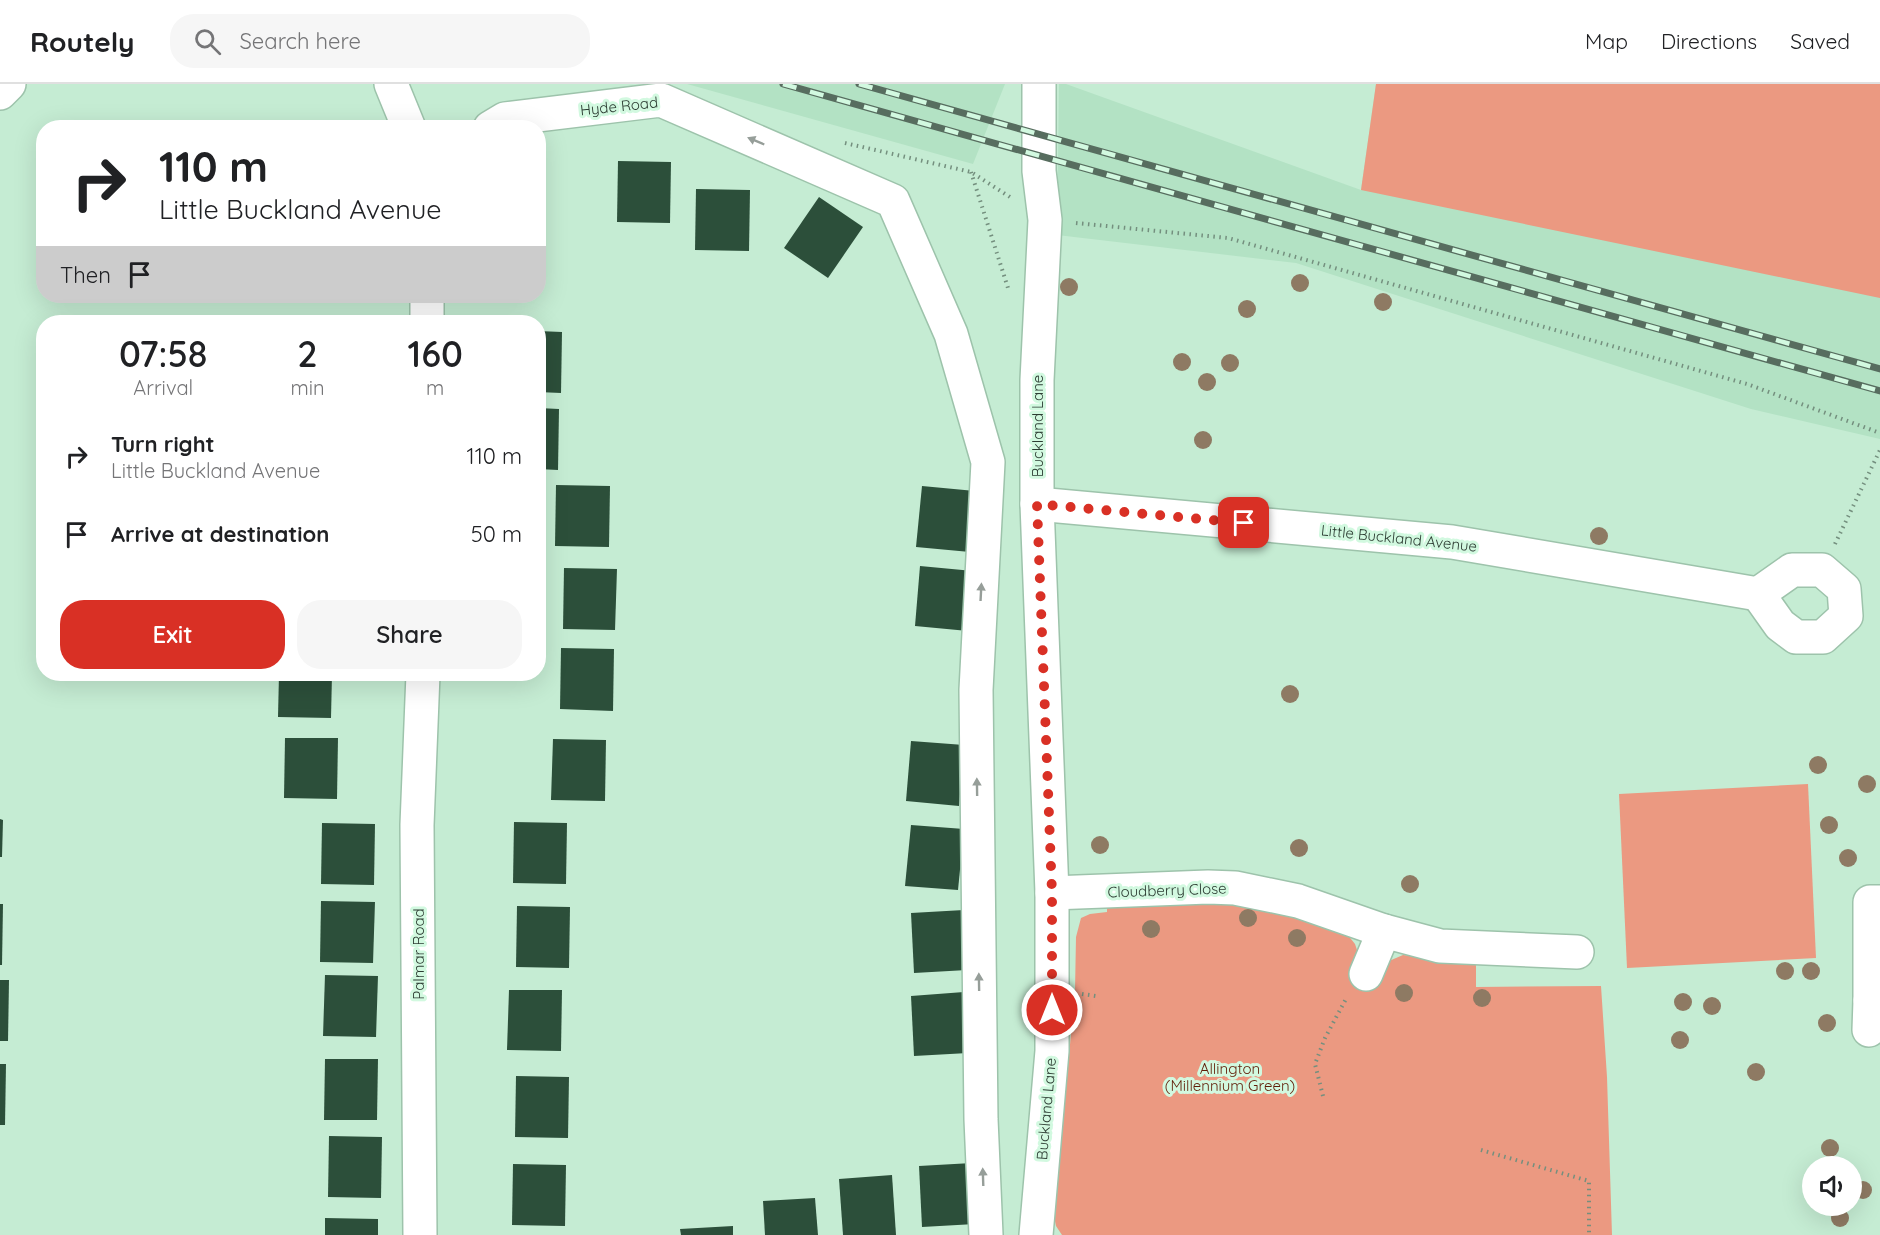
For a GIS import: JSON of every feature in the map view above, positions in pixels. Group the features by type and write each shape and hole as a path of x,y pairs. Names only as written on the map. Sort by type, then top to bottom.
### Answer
{"street":[{"path":"0,93 9,84"},
{"path":"391,84 406,120"},
{"name":"Buckland Lane","path":"1036,1235 1052,1051 1052,893 1037,504 1037,380 1045,220 1039,171 1039,84"},
{"name":"Hyde Road","path":"502,120 661,100 810,164"},
{"path":"810,164 893,201 951,334 988,462 976,690 981,1119 986,1235"},
{"name":"Little Buckland Avenue","path":"1037,504 1452,542 1758,594"},
{"path":"1792,570 1822,570 1844,589 1846,616 1823,636 1796,637 1780,625 1758,594 1792,570"},
{"name":"Palmar Road","path":"420,1235 417,825 423,681"},
{"name":"Cloudberry Close","path":"1052,893 1235,888 1271,894 1384,931 1440,946 1576,952"},
{"path":"1873,1010 1870,902 1880,902"},
{"path":"1366,974 1384,931"}],"path":[{"path":"810,164 825,138 971,172 1009,292"},
{"path":"1045,220 1228,238 1747,384 1880,433"},
{"path":"1822,570 1880,450"},
{"path":"1323,1096 1315,1064 1325,1038 1357,974 1366,974"},
{"path":"1481,1150 1589,1181 1589,1235"}],"shaded area":[{"path":"687,84 1005,84 973,164"},
{"path":"1059,84 1066,84 1361,190 1376,84 1880,84 1880,439 1751,409 1296,263 1057,235"}],"green space":[{"path":"1376,84 1880,84 1880,298 1361,190"},
{"path":"1808,784 1816,958 1627,968 1619,794"},
{"name":"Allington (Millennium Green)","path":"1243,900 1347,934 1355,944 1358,953 1389,961 1403,955 1476,962 1476,987 1601,986 1607,1077 1612,1235 1062,1235 1056,1226 1054,1216 1075,991 1076,937 1081,918 1090,914 1107,912 1107,903"}],"building":[{"path":"618,161 671,162 670,223 617,222"},
{"path":"696,189 750,190 749,251 695,250"},
{"path":"819,197 863,227 828,278 784,248"},
{"path":"546,331 562,332 561,393 546,392"},
{"path":"546,408 559,409 558,470 546,469"},
{"path":"556,485 610,486 609,547 555,546"},
{"path":"922,486 975,491 970,552 916,547"},
{"path":"920,566 973,571 968,631 915,626"},
{"path":"564,568 617,569 615,630 563,629"},
{"path":"561,648 614,649 613,711 560,709"},
{"path":"279,681 332,681 331,718 278,717"},
{"path":"285,738 338,738 337,799 284,798"},
{"path":"553,739 606,740 605,801 551,800"},
{"path":"911,741 964,745 959,806 906,801"},
{"path":"0,819 3,820 2,857 0,857"},
{"path":"514,822 567,823 566,884 513,883"},
{"path":"322,823 375,824 374,885 321,884"},
{"path":"911,825 964,829 958,890 905,886"},
{"path":"321,901 375,902 373,963 320,962"},
{"path":"0,904 3,904 2,965 0,965"},
{"path":"517,906 570,907 569,968 516,967"},
{"path":"964,910 967,970 914,973 911,913"},
{"path":"325,975 378,976 376,1037 323,1036"},
{"path":"0,980 9,980 8,1041 0,1041"},
{"path":"509,990 562,990 561,1051 507,1050"},
{"path":"964,992 968,1053 914,1056 911,996"},
{"path":"325,1059 378,1059 377,1120 324,1120"},
{"path":"0,1064 6,1064 5,1125 0,1125"},
{"path":"516,1076 569,1077 568,1138 515,1137"},
{"path":"329,1136 382,1137 381,1198 328,1197"},
{"path":"972,1163 975,1224 922,1227 919,1166"},
{"path":"513,1164 566,1165 565,1226 512,1225"},
{"path":"892,1175 896,1235 843,1235 839,1179"},
{"path":"815,1198 818,1235 765,1235 763,1201"},
{"path":"325,1218 378,1219 378,1235 325,1235"},
{"path":"733,1226 733,1235 681,1235 680,1229"}],"railway":[{"path":"783,84 1880,391"},
{"path":"859,84 1880,369"}],"route":[{"path":"1052,1010 1052,893 1037,504 1244,523"}]}
